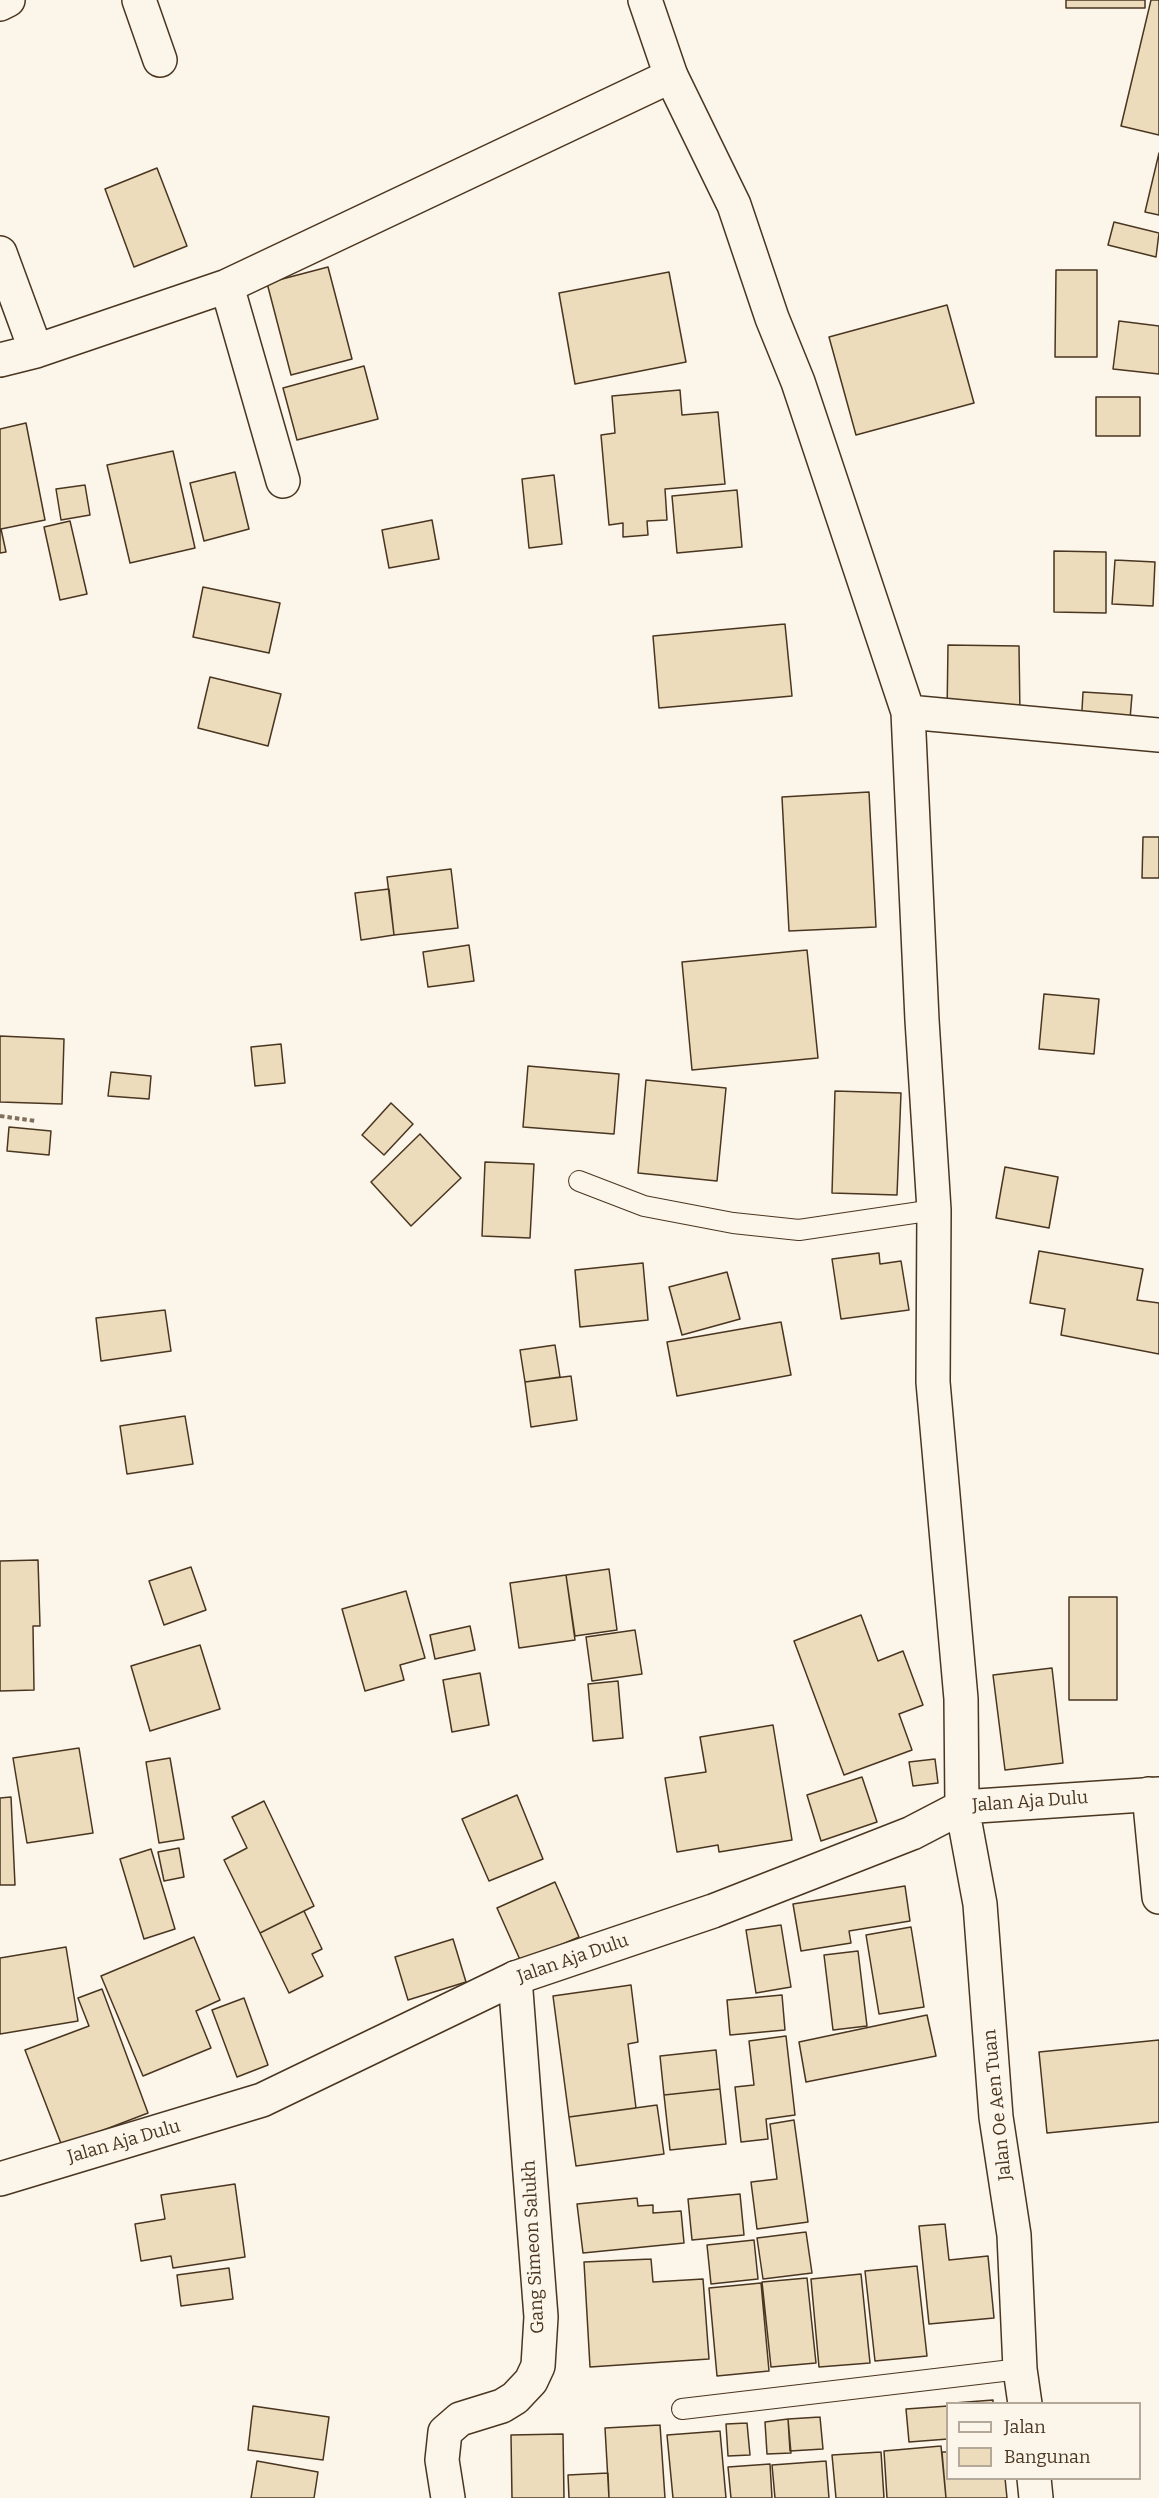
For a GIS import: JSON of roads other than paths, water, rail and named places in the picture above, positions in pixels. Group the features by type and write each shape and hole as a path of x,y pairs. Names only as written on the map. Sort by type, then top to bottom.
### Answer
{"street":[{"path":"0,4 8,0"},
{"path":"139,0 160,60"},
{"name":"Jalan Oe Aen Tuan","path":"645,0 671,76 734,205 772,318 798,382 908,712 922,1020 934,1210 933,1382 961,1699 962,1807 980,1904 996,2118 1014,2235 1020,2369 1025,2402"},
{"path":"0,360 36,351 226,286 671,76"},
{"path":"0,253 36,351"},
{"path":"226,286 283,481"},
{"path":"908,712 1159,735"},
{"path":"1154,1794 1159,1897"},
{"name":"Jalan Aja Dulu","path":"0,2179 262,2100 515,1978 713,1911 912,1833 962,1807 1154,1794"},
{"name":"Gang Simeon Salukh","path":"448,2498 442,2460 445,2432 460,2419 502,2406 515,2398 531,2381 538,2366 541,2317 515,1978"},
{"path":"1034,2480 1036,2498"}],"lane":[{"path":"579,1181 644,1206 733,1223 799,1230 934,1210"},
{"path":"682,2409 1020,2369"}]}
